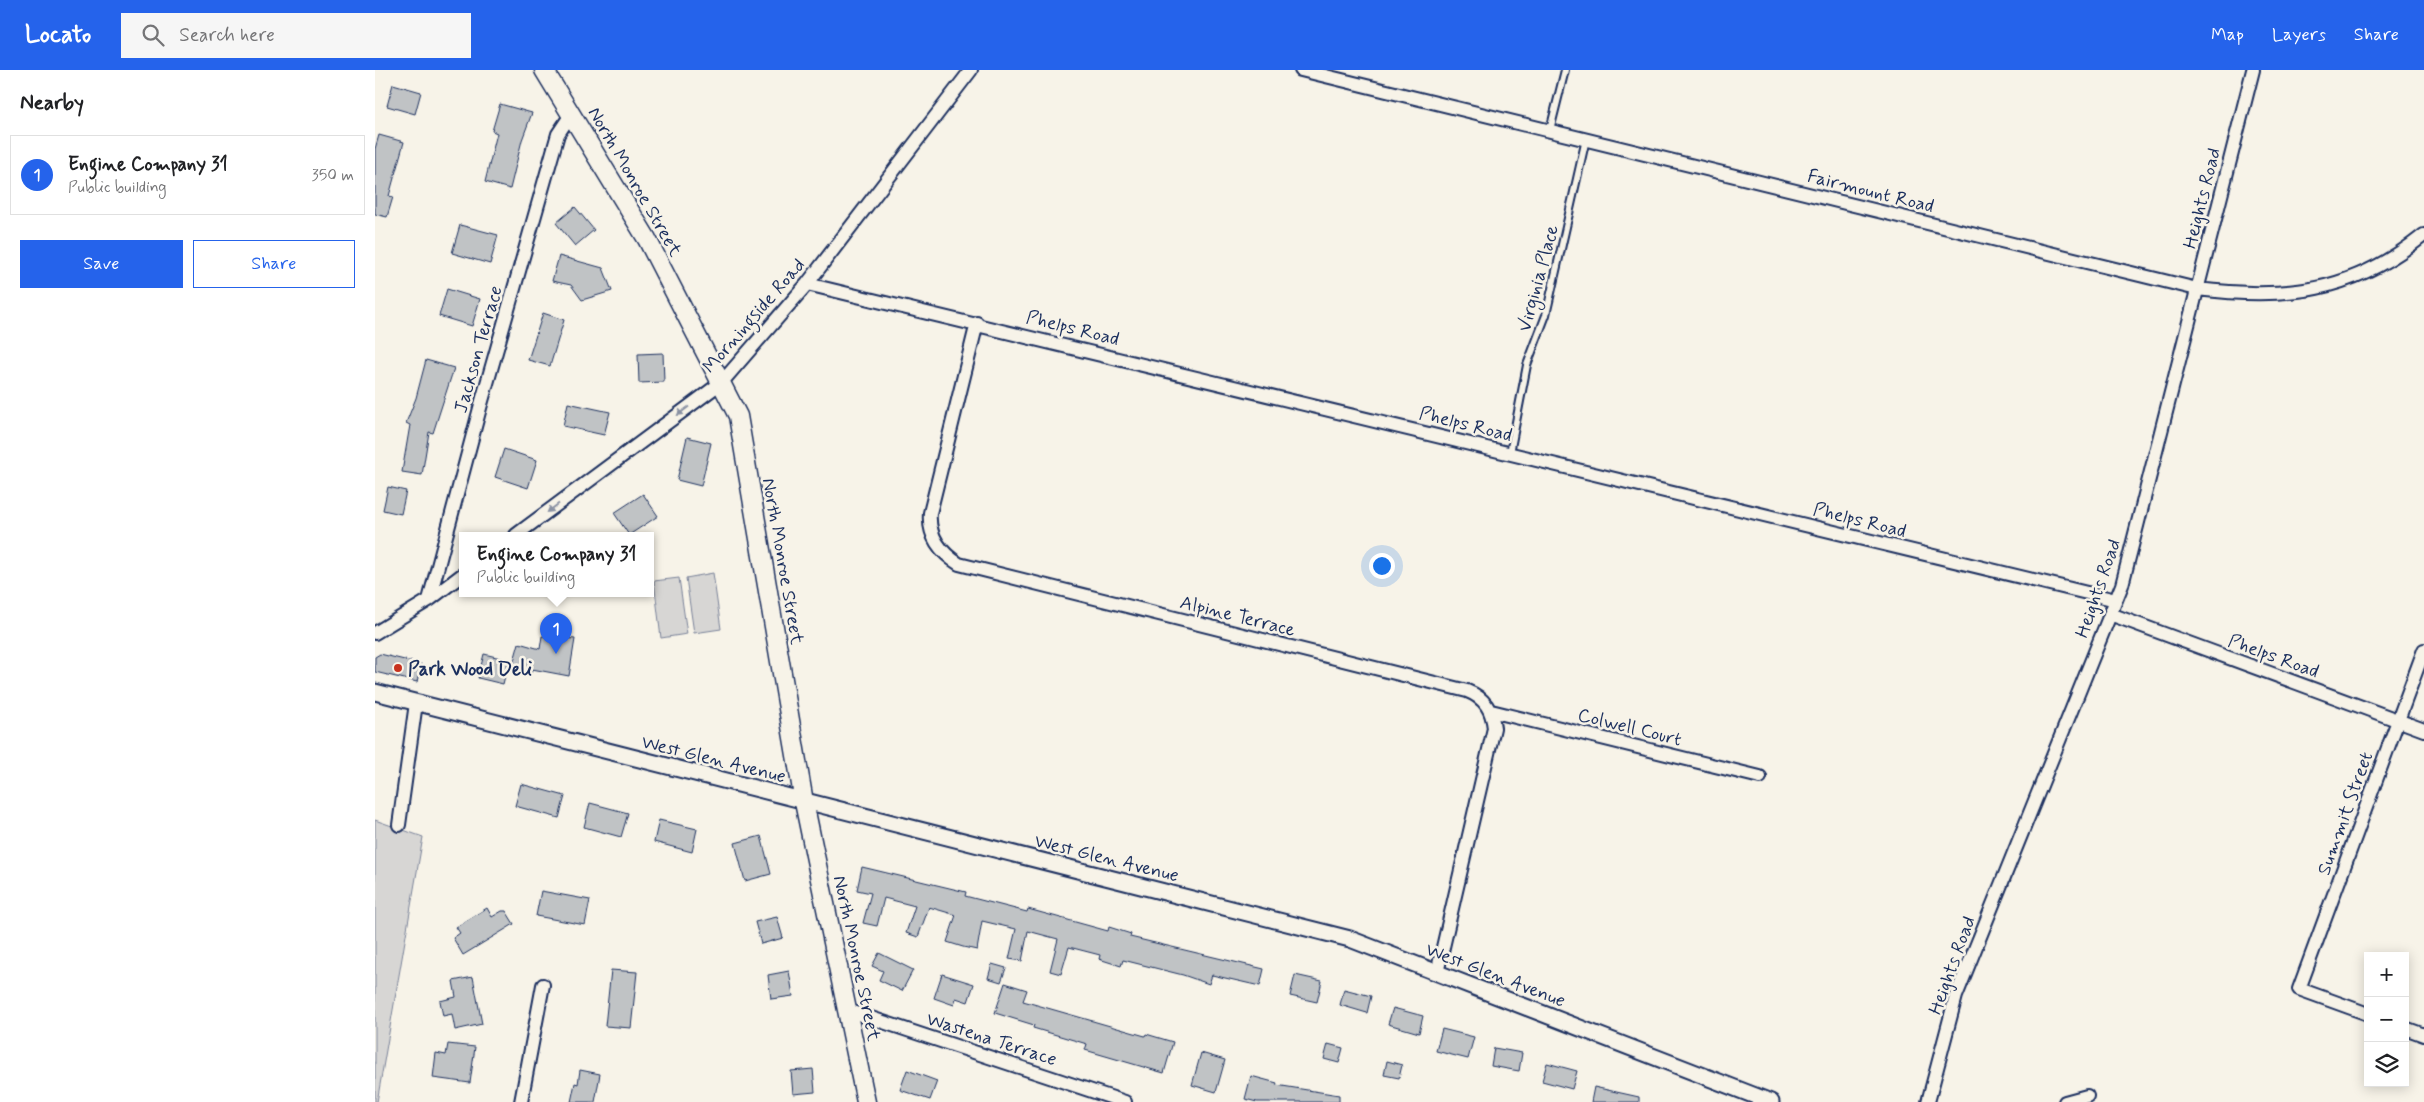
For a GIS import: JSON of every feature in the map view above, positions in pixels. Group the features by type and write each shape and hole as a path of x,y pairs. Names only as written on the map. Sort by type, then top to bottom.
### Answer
{"main road":[{"name":"North Monroe Street","path":"544,70 572,113 647,239 738,416 804,802 866,1102"}],"street":[{"name":"Morningside Road","path":"520,532 722,382 807,284 971,70"},
{"name":"Fairmount Road","path":"1301,70 2197,289 2241,295 2271,295 2317,288 2361,274 2389,260 2424,234"},
{"name":"Heights Road","path":"1928,1102 1956,996 2122,584 2253,70"},
{"name":"Jackson Terrace","path":"429,600 480,408 558,134 572,113"},
{"name":"Phelps Road","path":"807,284 977,323 2116,600"},
{"name":"Alpine Terrace","path":"977,323 930,513 932,532 937,545 947,556 959,564 1467,691 1485,702 1491,711"},
{"path":"375,633 429,600 459,577"},
{"name":"Phelps Road","path":"2110,614 2424,730"},
{"name":"Summit Street","path":"2364,1013 2299,989 2424,650"},
{"name":"West Glen Avenue","path":"375,692 1350,939 1771,1102"},
{"path":"399,825 415,703"},
{"path":"1437,973 1494,728 1491,711"},
{"name":"Colwell Court","path":"1491,711 1760,778"},
{"path":"521,1102 543,986"},
{"name":"Wastena Terrace","path":"847,1010 1125,1102"},
{"path":"2409,1029 2424,1035"},
{"path":"2065,1102 2087,1096"}],"lane":[{"path":"1550,130 1565,70"},
{"name":"Virginia Place","path":"1510,453 1527,365 1546,315 1586,139"}],"shaded area":[{"path":"713,573 721,629 694,633 686,578"},
{"path":"679,578 687,634 661,638 654,581"},
{"path":"375,820 423,837 377,1102 375,1102"}],"building":[{"path":"393,84 421,92 415,114 387,106"},
{"path":"500,104 532,113 522,140 510,189 485,182 497,133 492,131"},
{"path":"379,135 404,142 389,196 393,197 387,217 375,214 375,149"},
{"path":"575,207 594,230 575,246 556,223"},
{"path":"460,225 498,235 490,264 452,253"},
{"path":"559,256 603,268 612,291 582,300 571,285 552,281"},
{"path":"447,289 480,299 472,326 439,316"},
{"path":"543,313 564,320 550,366 528,360"},
{"path":"663,353 664,382 639,383 638,354"},
{"path":"426,360 454,368 433,433 429,432 422,475 402,472 410,425 406,423 416,398"},
{"path":"568,403 610,412 604,435 563,426"},
{"path":"687,437 711,443 701,486 677,480"},
{"path":"504,449 537,460 528,488 495,477"},
{"path":"388,487 406,491 401,514 383,510"},
{"path":"643,494 658,516 634,532 627,532 614,513"},
{"path":"542,636 575,639 569,676 532,669 531,673 512,668 519,643 540,649"},
{"name":"Park Wood Deli","path":"380,654 421,664 417,682 375,672 375,657"},
{"path":"484,654 509,660 503,684 478,678"},
{"path":"521,784 565,796 559,818 515,806"},
{"path":"590,803 628,813 621,837 584,827"},
{"path":"659,820 697,829 692,852 654,842"},
{"path":"761,836 771,874 745,881 735,843"},
{"path":"862,867 966,892 965,896 1027,912 1028,909 1108,931 1109,927 1131,934 1130,937 1264,969 1260,986 1212,975 1209,984 1183,975 1123,960 1121,966 1099,959 1100,955 1069,947 1061,974 1050,971 1058,939 1028,931 1022,961 1009,959 1016,929 982,921 977,950 963,947 947,942 956,915 929,907 918,937 906,933 915,906 884,898 877,926 863,923 871,893 857,890"},
{"path":"541,891 590,900 585,925 536,916"},
{"path":"487,908 492,917 502,911 506,911 514,924 463,955 453,938 460,933 456,927"},
{"path":"777,917 783,938 761,944 755,922"},
{"path":"879,953 913,970 902,991 879,980 883,971 872,966"},
{"path":"992,964 1006,968 1001,982 988,978"},
{"path":"611,970 637,972 631,1028 605,1026"},
{"path":"789,971 793,996 771,999 768,975"},
{"path":"942,974 974,984 968,1002 956,998 954,1005 934,998"},
{"path":"1295,975 1322,981 1317,1002 1290,996"},
{"path":"473,977 482,1024 455,1030 452,1014 443,1016 440,1001 456,997 453,981"},
{"path":"1005,983 1027,990 1023,1001 1145,1036 1146,1034 1173,1042 1164,1073 1085,1050 1087,1044 1033,1028 1034,1025 995,1013"},
{"path":"1344,989 1371,996 1367,1013 1340,1005"},
{"path":"1393,1008 1423,1016 1419,1033 1388,1024"},
{"path":"1442,1029 1474,1037 1468,1059 1436,1051"},
{"path":"448,1044 475,1047 470,1083 433,1078 436,1053 446,1055"},
{"path":"1328,1044 1343,1048 1339,1063 1324,1059"},
{"path":"1494,1048 1522,1053 1519,1071 1491,1066"},
{"path":"1201,1053 1225,1060 1216,1092 1192,1085"},
{"path":"1387,1061 1402,1065 1399,1078 1384,1075"},
{"path":"1547,1063 1577,1071 1572,1089 1542,1081"},
{"path":"813,1069 815,1092 793,1094 791,1071"},
{"path":"580,1070 600,1074 595,1102 571,1102 575,1083 578,1084"},
{"path":"907,1070 937,1081 930,1100 900,1090"},
{"path":"1251,1076 1277,1083 1276,1085 1339,1095 1339,1102 1257,1102 1245,1099"},
{"path":"1594,1087 1639,1097 1639,1102 1591,1102"}],"place":[{"name":"Engine Company 31","path":"556,654"},
{"name":"Park Wood Deli","path":"398,668"}]}
